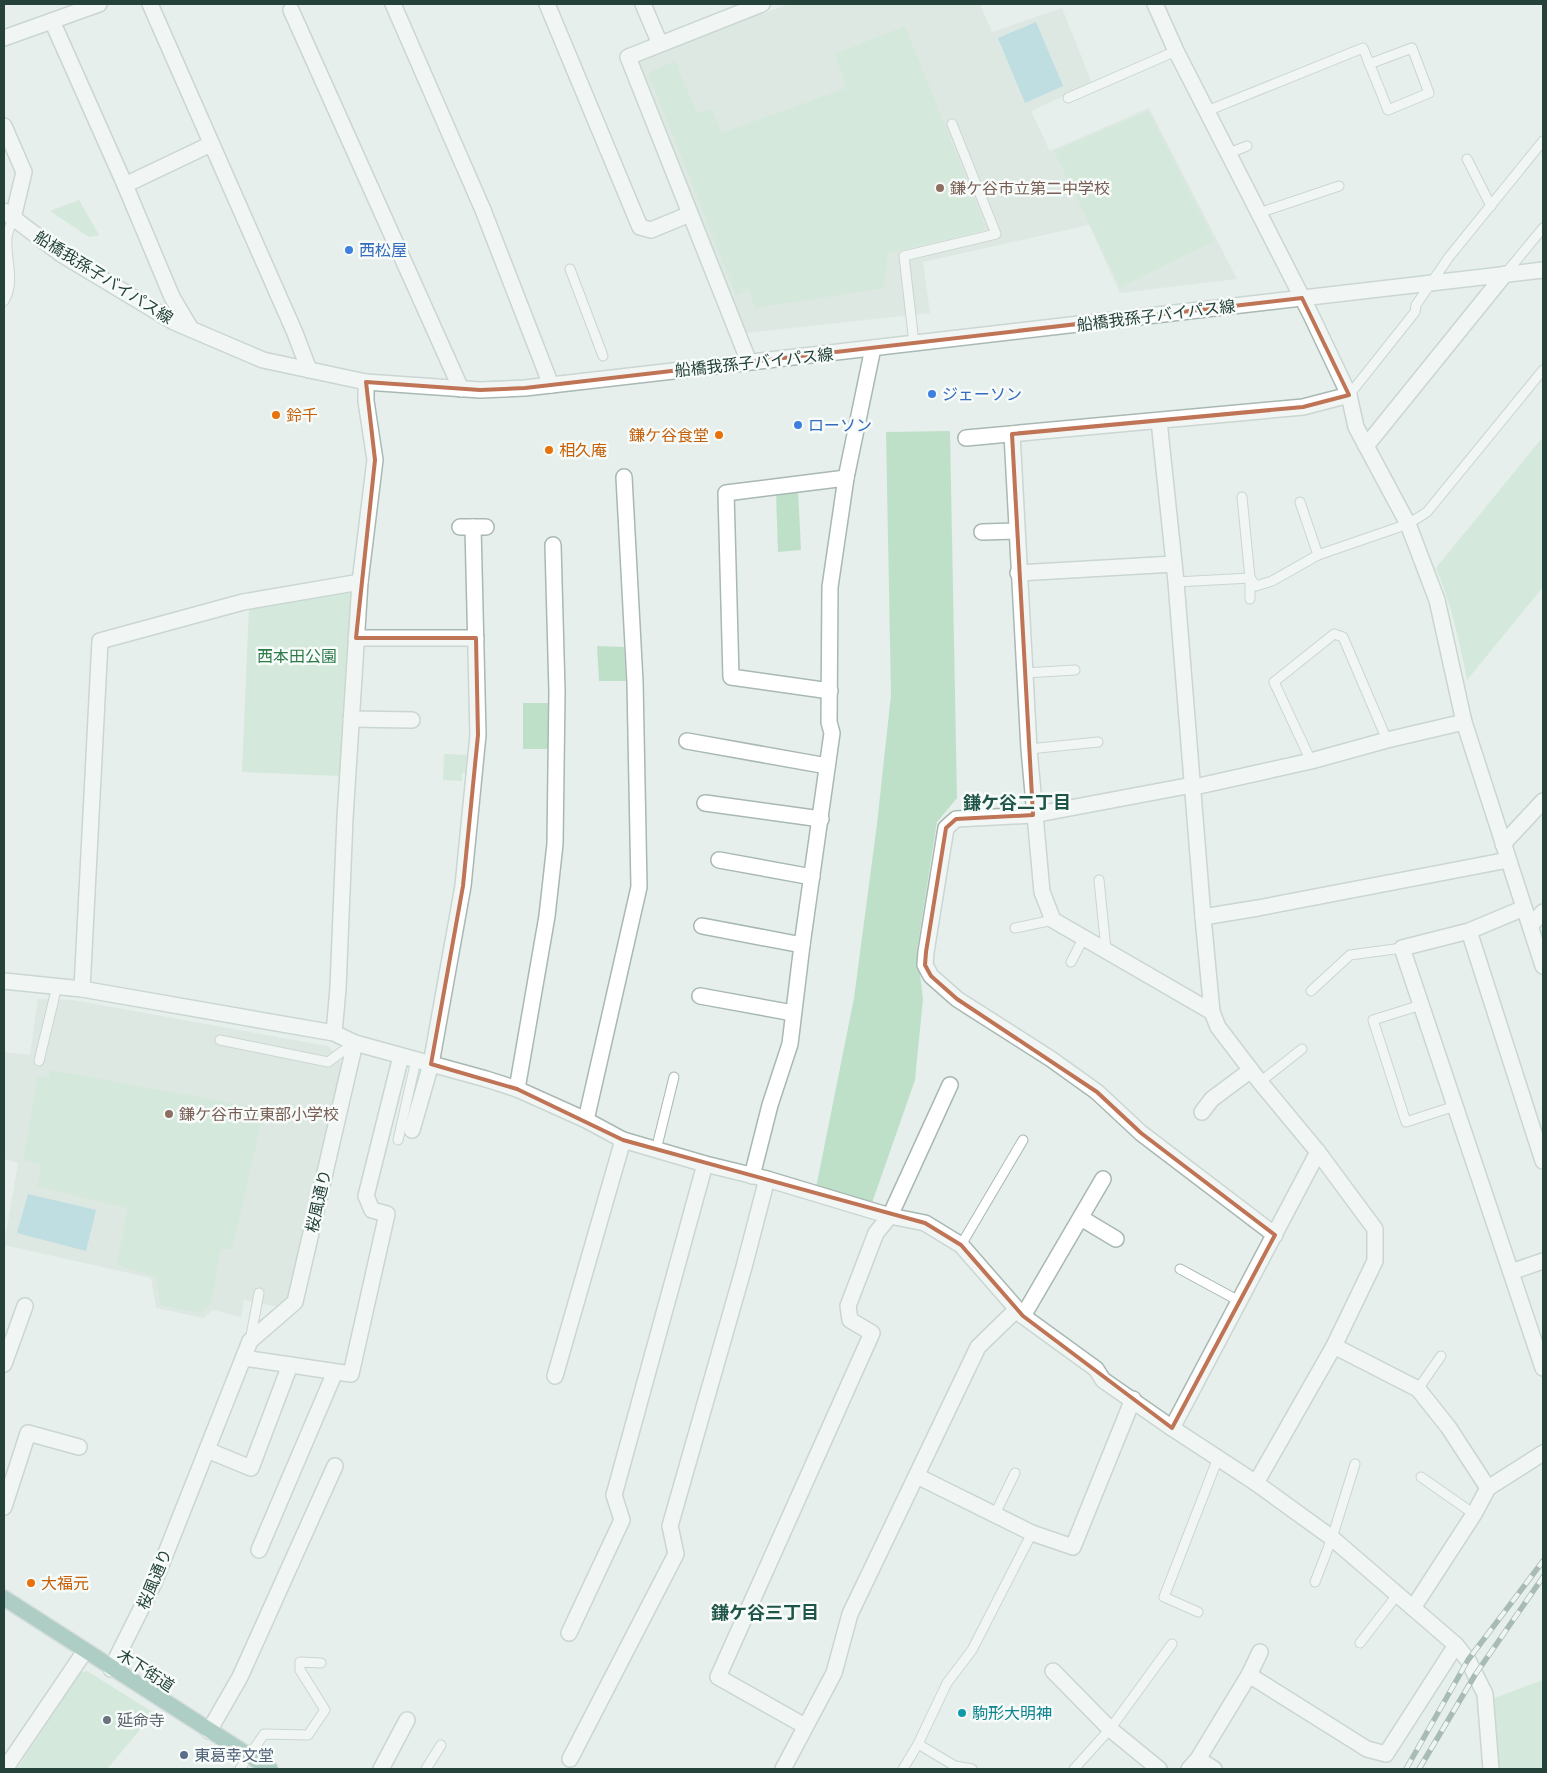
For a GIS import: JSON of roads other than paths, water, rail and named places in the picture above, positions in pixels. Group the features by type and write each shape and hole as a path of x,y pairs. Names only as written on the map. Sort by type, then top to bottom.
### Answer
{"main road":[{"name":"木下街道","path":"4,1598 111,1669 270,1769"}],"street":[{"path":"4,38 99,4"},
{"path":"150,4 295,333 309,370"},
{"path":"394,4 483,210 551,385"},
{"path":"547,4 640,227 651,230 690,214"},
{"path":"643,4 660,44"},
{"path":"749,362 628,57 762,4"},
{"path":"1155,4 1176,51 1302,298 1349,395 1356,427 1408,524 1437,600 1464,722 1543,966"},
{"path":"291,10 461,389"},
{"path":"52,20 125,185 172,298 191,330"},
{"path":"4,126 24,172 8,214"},
{"path":"125,185 211,144"},
{"name":"船橋我孫子バイパス線","path":"8,214 61,254 174,322 262,360 366,382 480,390 551,385 1543,270"},
{"path":"1366,446 1505,274"},
{"path":"570,1759 676,1554 670,1526 744,1267 770,1105 790,1044 832,733 829,722 830,587 846,478 873,348"},
{"path":"334,1033 360,582 375,460 366,401 366,382"},
{"path":"966,438 1303,407 1349,395"},
{"path":"1160,421 1176,582 1212,1012 1218,1027 1260,1082 1318,1152 1375,1229 1375,1260 1334,1346 1256,1483"},
{"path":"1012,434 1018,573 1033,815 1042,892 1053,920 1212,1012"},
{"path":"586,1120 639,887 635,682 624,476"},
{"path":"830,691 731,677 726,494 846,478"},
{"path":"412,1130 432,1064 464,886 478,735 473,527"},
{"path":"982,532 1016,531"},
{"path":"516,1089 547,916 554,844 557,692 553,545"},
{"path":"1018,573 1174,564"},
{"path":"82,989 100,641 243,602 360,582"},
{"path":"356,638 476,638"},
{"path":"351,719 412,720"},
{"path":"924,983 926,952 946,828 956,819 1033,815 1192,785 1199,786 1311,761 1387,740 1464,722"},
{"path":"687,741 827,766"},
{"path":"1503,844 1543,801"},
{"path":"705,803 820,819"},
{"path":"719,860 812,877"},
{"path":"1203,917 1508,860"},
{"path":"1524,908 1469,931 1402,948 1543,1368"},
{"path":"1531,925 1543,912"},
{"path":"702,926 802,945"},
{"path":"1469,931 1543,1160"},
{"path":"925,965 931,976 957,999 1051,1059 1097,1092 1141,1133 1275,1235"},
{"path":"4,981 82,989 334,1033 355,1043 516,1089 586,1120 623,1140 890,1216 925,1223 961,1245 1019,1313 1096,1369 1103,1380 1256,1483 1332,1538 1456,1645 1468,1660 1485,1694 1491,1769"},
{"path":"700,996 793,1012"},
{"name":"桜風通り","path":"111,1669 154,1583 250,1341 295,1302 355,1043"},
{"path":"244,1358 350,1374 387,1214 372,1210 366,1196 409,1058"},
{"path":"1202,1112 1212,1099 1251,1070"},
{"path":"805,1726 718,1677 872,1333 850,1320 848,1306 876,1233 890,1216 950,1085"},
{"path":"555,1376 623,1140"},
{"path":"1172,1428 1318,1152"},
{"path":"570,1633 622,1520 614,1495 705,1164"},
{"path":"783,1769 834,1673 850,1614 978,1347 1019,1313 1081,1218 1103,1179"},
{"path":"1081,1218 1116,1239"},
{"path":"1512,1272 1543,1261"},
{"path":"4,1364 25,1306"},
{"path":"1334,1346 1418,1390 1449,1428 1488,1488"},
{"path":"206,1450 251,1468 290,1365"},
{"path":"259,1550 335,1372"},
{"path":"917,1476 1032,1533 1073,1547 1133,1400"},
{"path":"4,1507 28,1433 80,1447"},
{"path":"1413,1608 1474,1514 1488,1488 1543,1453"},
{"path":"209,1731 240,1677 335,1466"},
{"path":"1249,1675 1367,1749 1386,1754 1456,1645"},
{"path":"5,1769 85,1650"},
{"path":"1214,1769 1193,1764 1249,1675 1260,1652"},
{"path":"1053,1671 1110,1729 1159,1769"},
{"path":"380,1769 407,1720"}],"lane":[{"path":"1207,111 1363,48 1369,64 1388,110 1429,93 1412,48 1369,64"},
{"path":"1068,98 1176,51"},
{"path":"914,343 904,256 996,234 952,124"},
{"path":"1349,395 1415,312 1416,304 1449,257 1543,141"},
{"path":"1229,153 1247,146"},
{"path":"1467,159 1491,206"},
{"path":"1259,213 1339,186"},
{"path":"4,301 8,294 10,279 7,237 8,214"},
{"path":"1505,274 1543,228"},
{"path":"570,269 603,356"},
{"path":"1250,578 1256,586 1272,581 1318,555 1408,524 1427,512 1543,370"},
{"path":"1242,497 1250,578 1250,599"},
{"path":"1300,502 1318,555"},
{"path":"1176,582 1250,578"},
{"path":"1311,761 1274,682 1334,634 1343,637 1387,740"},
{"path":"1024,673 1075,670"},
{"path":"1029,749 1098,742"},
{"path":"1099,880 1106,950"},
{"path":"1015,928 1053,920"},
{"path":"1071,962 1084,937"},
{"path":"1311,991 1350,955 1402,948"},
{"path":"39,1061 57,986"},
{"path":"1421,1005 1373,1020 1406,1122 1455,1106"},
{"path":"220,1040 328,1062 355,1043"},
{"path":"1260,1082 1302,1049"},
{"path":"398,1140 409,1058"},
{"path":"656,1150 674,1077"},
{"path":"961,1245 1023,1140"},
{"path":"1180,1269 1239,1301"},
{"path":"250,1341 259,1293"},
{"path":"1418,1390 1441,1356"},
{"path":"1198,1612 1164,1597 1218,1458"},
{"path":"1315,1582 1332,1538 1355,1464"},
{"path":"995,1514 1015,1473"},
{"path":"1421,1477 1474,1514"},
{"path":"904,1769 947,1683 972,1650 1032,1533"},
{"path":"1360,1643 1397,1595"},
{"path":"1074,1769 1110,1729 1172,1644"},
{"path":"240,1769 264,1734 308,1735 325,1710 300,1670 300,1662 321,1663"},
{"path":"918,1744 955,1766 972,1769"},
{"path":"426,1769 441,1745"}],"water":[{"path":"1036,22 1063,86 1025,103 998,38"},
{"path":"28,1194 96,1210 86,1251 17,1233"}],"railway":[{"path":"1406,1769 1468,1660 1543,1561"},
{"path":"1419,1769 1475,1675 1543,1577"}],"place":[{"name":"鎌ケ谷市立第二中学校","path":"940,188"},
{"name":"西松屋","path":"349,250"},
{"name":"ジェーソン","path":"932,394"},
{"name":"鈴千","path":"276,415"},
{"name":"ローソン","path":"798,425"},
{"name":"鎌ケ谷食堂","path":"719,435"},
{"name":"相久庵","path":"549,450"},
{"name":"鎌ケ谷市立東部小学校","path":"169,1114"},
{"name":"大福元","path":"31,1583"},
{"name":"駒形大明神","path":"962,1713"},
{"name":"延命寺","path":"107,1720"},
{"name":"東葛幸文堂","path":"184,1755"}],"district":[{"name":"鎌ケ谷二丁目","path":"1017,803"},
{"name":"鎌ケ谷三丁目","path":"765,1613"}],"park label":[{"name":"西本田公園","path":"297,656"}]}
